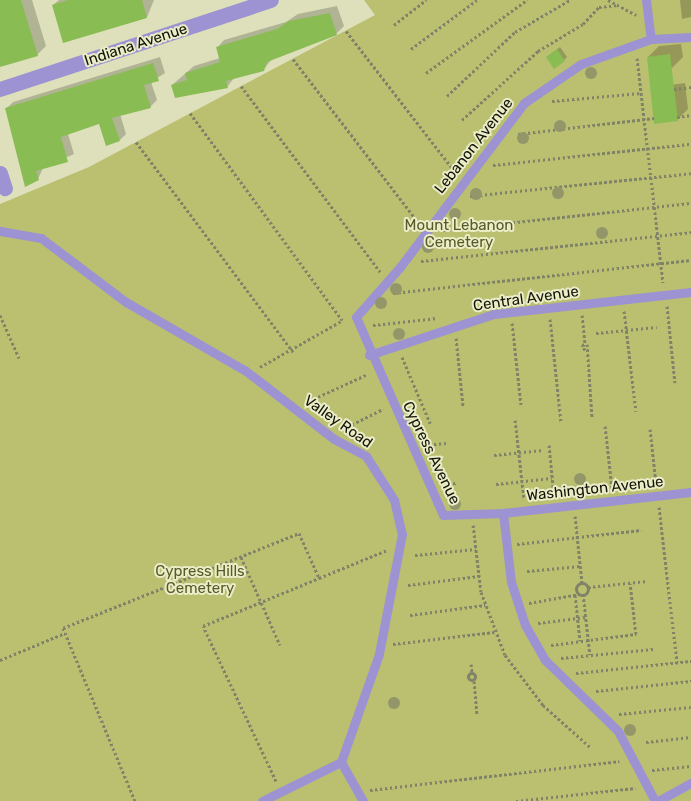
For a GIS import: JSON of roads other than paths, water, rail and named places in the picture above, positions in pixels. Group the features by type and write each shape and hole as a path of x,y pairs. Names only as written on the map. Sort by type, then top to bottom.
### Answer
{"street":[{"name":"Indiana Avenue","path":"0,89 271,0"},
{"path":"0,173 5,188"}],"lane":[{"path":"646,0 651,39"},
{"name":"Lebanon Avenue","path":"356,317 403,263 496,136 524,103 581,64 651,39 691,37"},
{"name":"Valley Road","path":"0,231 41,238 126,302 246,371 334,439 366,456 394,500 400,544 379,654 341,762"},
{"name":"Central Avenue","path":"369,354 455,325 512,313 691,292"},
{"name":"Cypress Avenue","path":"356,317 376,370 444,515 503,513"},
{"name":"Washington Avenue","path":"503,513 691,492"},
{"path":"503,513 518,604 525,625 545,660 602,716 635,759 656,801 691,783"},
{"path":"262,801 282,794 341,762 363,801"}],"park label":[{"name":"Mount Lebanon Cemetery","path":"459,234"},
{"name":"Cypress Hills Cemetery","path":"200,580"}]}
